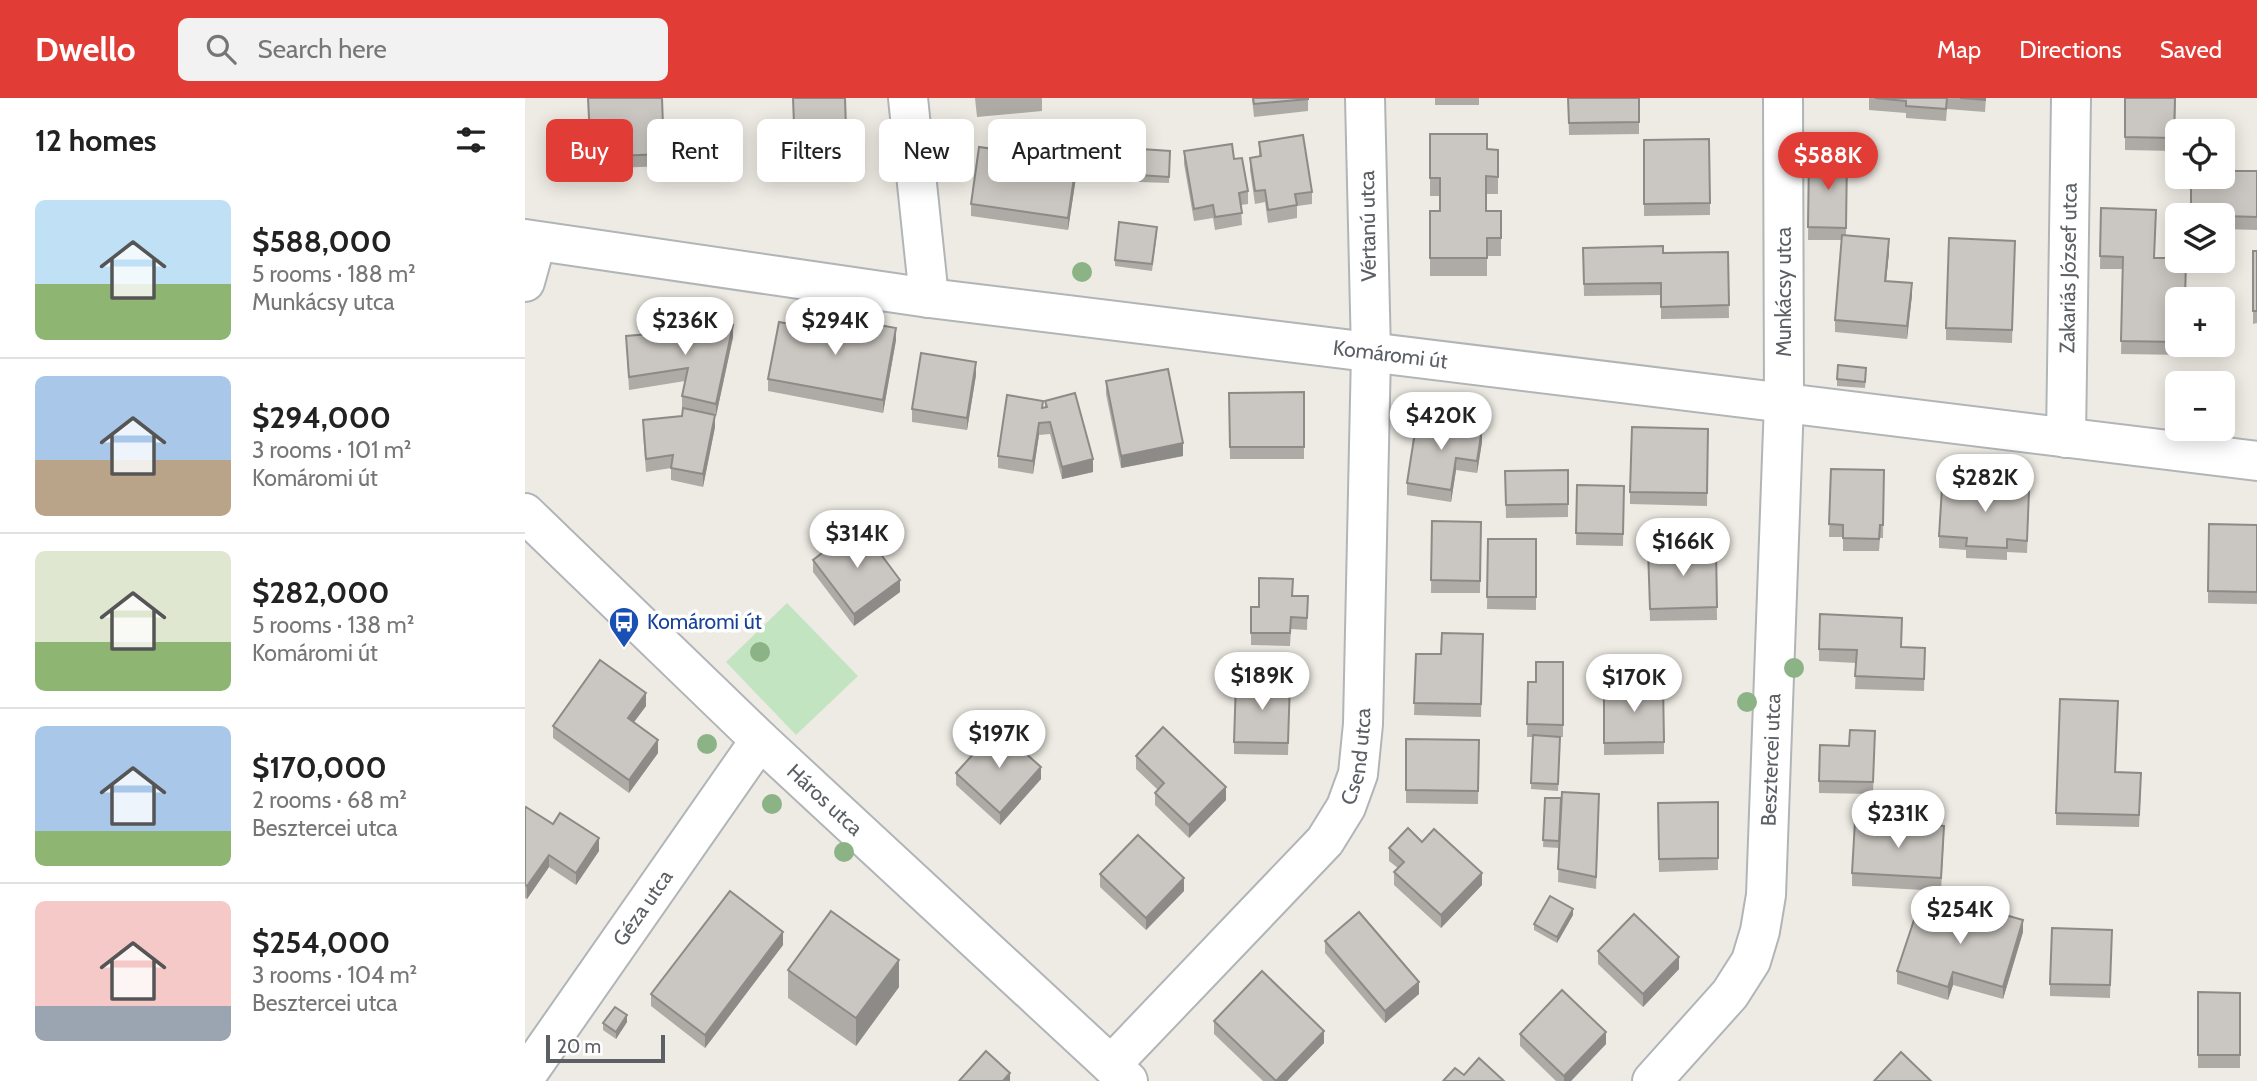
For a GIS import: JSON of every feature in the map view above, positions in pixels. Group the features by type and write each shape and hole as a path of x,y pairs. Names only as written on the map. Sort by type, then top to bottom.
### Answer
{"street":[{"path":"908,98 929,298"},
{"name":"Vértanú utca","path":"1365,98 1371,353"},
{"name":"Munkácsy utca","path":"1783,98 1784,402"},
{"name":"Zakariás József utca","path":"2066,438 2071,98"},
{"path":"525,282 530,240"},
{"name":"Komáromi út","path":"530,240 929,298 2257,461"},
{"name":"Csend utca","path":"1120,1073 1325,841 1346,807 1357,774 1363,724 1371,353"},
{"name":"Besztercei utca","path":"1653,1081 1730,994 1751,961 1760,931 1766,895 1784,402"},
{"name":"Háros utca","path":"525,513 760,740 1120,1073"},
{"name":"Géza utca","path":"525,1077 760,740"}],"green space":[{"path":"787,603 858,676 796,735 726,662"}],"building":[{"path":"588,98 662,98 663,119 647,119 647,155 633,155 633,119 589,119"},
{"path":"793,98 845,98 846,119 794,119"},
{"path":"1253,98 1308,98 1308,99 1254,104"},
{"path":"1568,98 1639,98 1639,122 1569,123"},
{"path":"1875,98 1947,98 1946,109 1906,106 1906,101"},
{"path":"2125,98 2175,98 2174,119 2165,119 2165,138 2125,137"},
{"path":"1430,134 1487,134 1487,149 1498,150 1498,177 1486,176 1486,211 1501,211 1501,238 1487,238 1487,258 1430,258 1430,211 1440,211 1440,178 1430,178"},
{"path":"1303,135 1312,192 1295,194 1297,205 1268,210 1265,190 1255,191 1250,158 1261,156 1259,142"},
{"path":"1709,139 1710,203 1644,204 1644,140"},
{"path":"1232,144 1234,159 1242,158 1248,191 1239,193 1242,213 1215,217 1213,205 1194,209 1184,151"},
{"path":"979,147 988,148 988,182 1073,182 1068,218 971,204"},
{"path":"1146,149 1170,151 1169,177 1146,175"},
{"path":"1809,156 1847,156 1846,228 1808,227"},
{"path":"2235,171 2257,171 2257,217 2235,216 2235,203 2191,203 2191,189 2235,189"},
{"path":"2101,208 2156,210 2154,258 2165,258 2165,273 2186,273 2185,287 2165,287 2165,342 2121,341 2123,257 2100,256"},
{"path":"1119,222 1157,227 1152,264 1115,260"},
{"path":"1842,235 1889,239 1885,281 1912,283 1907,326 1835,320"},
{"path":"1949,238 2015,241 2012,330 1946,328"},
{"path":"1663,246 1663,253 1728,252 1729,305 1661,307 1661,283 1584,284 1583,248"},
{"path":"2253,251 2257,251 2257,311 2253,311"},
{"path":"835,317 896,328 883,400 768,379 779,322 832,332"},
{"path":"699,318 733,325 716,404 682,396 688,368 629,377 626,336 697,330"},
{"path":"921,353 976,362 967,418 912,409"},
{"path":"1838,365 1866,368 1865,382 1837,379"},
{"path":"1168,369 1183,443 1121,456 1106,381"},
{"path":"1304,392 1304,447 1230,447 1229,393"},
{"path":"1075,393 1093,459 1062,467 1050,422 1039,423 1033,461 998,456 1007,395 1043,401 1042,408 1047,407 1045,401"},
{"path":"683,408 715,415 703,474 671,468 673,455 646,459 643,420 682,416"},
{"path":"1417,419 1482,429 1477,461 1456,458 1451,490 1407,483"},
{"path":"1632,427 1708,429 1707,493 1630,492"},
{"path":"1831,469 1884,470 1883,525 1880,525 1879,539 1843,538 1843,525 1829,524"},
{"path":"1568,470 1568,504 1506,505 1505,471"},
{"path":"1969,480 2012,483 2012,490 2029,491 2027,541 2007,539 2007,548 1966,546 1967,538 1939,536 1942,488 1968,490"},
{"path":"1577,485 1624,486 1623,534 1576,533"},
{"path":"1432,521 1481,522 1480,581 1431,580"},
{"path":"2209,524 2257,525 2257,592 2208,591"},
{"path":"859,525 900,580 854,614 813,560"},
{"path":"1488,539 1536,539 1536,597 1487,597"},
{"path":"1648,549 1716,549 1717,607 1650,609"},
{"path":"1259,578 1293,579 1292,596 1308,596 1307,618 1291,617 1290,633 1251,633 1251,607 1259,607"},
{"path":"1820,614 1902,618 1901,647 1925,648 1924,679 1855,676 1857,650 1819,649"},
{"path":"1442,633 1483,634 1481,704 1414,703 1416,654 1441,654"},
{"path":"600,660 646,693 628,718 658,740 629,780 553,726"},
{"path":"1536,662 1563,662 1563,725 1527,724 1528,682 1536,682"},
{"path":"1236,681 1290,682 1288,743 1234,742"},
{"path":"1663,684 1664,742 1604,743 1604,685"},
{"path":"2060,699 2118,701 2115,772 2141,773 2139,815 2056,813"},
{"path":"1163,727 1226,787 1189,825 1155,793 1164,783 1136,756"},
{"path":"997,728 1041,767 1000,813 956,773"},
{"path":"1850,730 1875,731 1873,782 1819,781 1820,745 1849,746"},
{"path":"1533,735 1560,737 1558,784 1531,783"},
{"path":"1406,739 1479,740 1478,791 1406,790"},
{"path":"1562,792 1599,794 1596,877 1558,869"},
{"path":"1545,798 1561,798 1559,841 1543,840"},
{"path":"1718,802 1718,858 1659,859 1658,803"},
{"path":"526,807 553,824 560,813 599,838 576,873 549,855 527,886 525,885"},
{"path":"1855,821 1944,826 1941,878 1852,873"},
{"path":"1408,828 1422,842 1434,829 1482,873 1441,915 1394,872 1404,862 1389,848"},
{"path":"1138,835 1184,878 1146,918 1100,874"},
{"path":"730,891 783,932 705,1035 651,994"},
{"path":"1550,896 1573,909 1557,937 1534,924"},
{"path":"1919,905 1969,921 1973,906 2023,920 2003,987 1953,972 1948,987 1897,971"},
{"path":"831,911 899,960 856,1018 788,970"},
{"path":"1359,912 1419,982 1385,1011 1325,941"},
{"path":"1634,914 1679,957 1643,994 1598,951"},
{"path":"2052,928 2112,930 2110,985 2050,984"},
{"path":"1262,971 1324,1031 1276,1081 1214,1021"},
{"path":"1562,990 1606,1032 1564,1076 1520,1034"},
{"path":"2198,992 2240,993 2240,1055 2198,1055"},
{"path":"615,1007 627,1015 616,1032 603,1023"},
{"path":"986,1051 1010,1073 1003,1081 959,1081"},
{"path":"1901,1052 1931,1081 1874,1081"},
{"path":"1479,1058 1504,1081 1443,1081 1455,1068 1464,1075"}],"place":[{"name":"Komáromi út","path":"624,649"}]}
